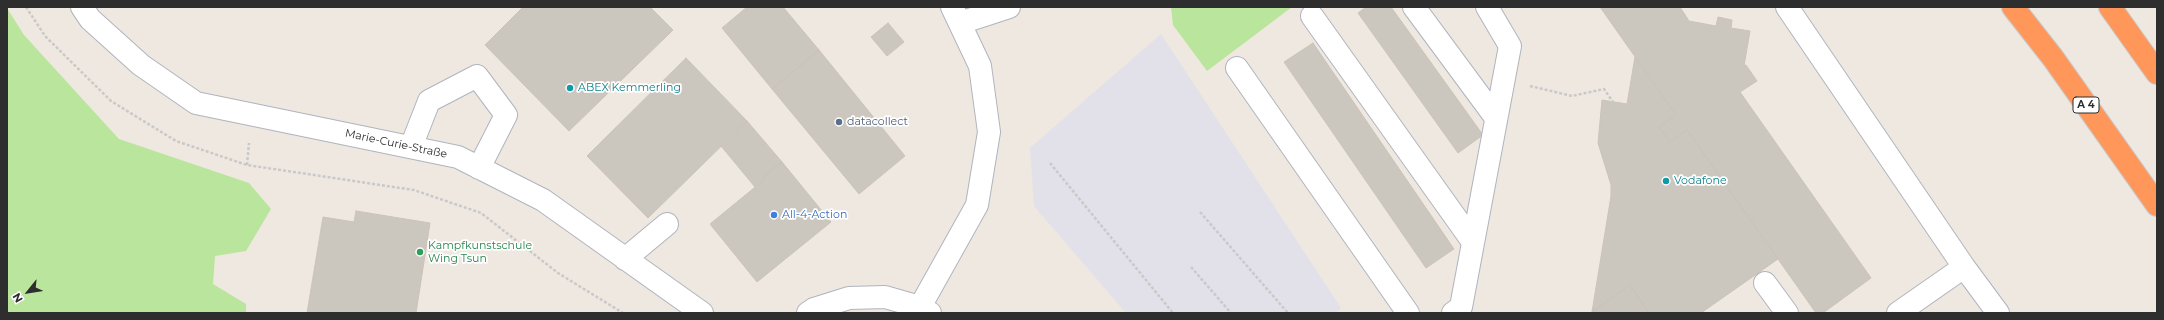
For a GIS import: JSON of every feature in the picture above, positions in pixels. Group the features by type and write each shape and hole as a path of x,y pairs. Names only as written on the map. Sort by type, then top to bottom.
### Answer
{"highway":[{"name":"A 4","path":"2013,7 2053,58 2157,205"},
{"path":"2110,7 2157,73"}],"street":[{"name":"Marie-Curie-Straße","path":"82,7 90,19 141,65 196,103 458,157 543,200 699,312"},
{"path":"808,313 814,309 849,298 885,297 925,310 977,205 989,132 980,66 956,15 1009,7"},
{"path":"1414,7 1496,118"},
{"path":"1452,313 1461,307 1510,46 1487,7"},
{"path":"1787,7 1964,267 1998,313"},
{"path":"1312,16 1473,242"},
{"path":"1237,68 1408,313"},
{"path":"411,147 429,101 477,76 506,115 479,168"},
{"path":"625,259 667,224"},
{"path":"1898,313 1964,267"},
{"path":"1765,283 1787,313"}],"path":[{"path":"26,7 46,36 110,101 176,141 247,164 414,190 481,213 558,273 623,313"},
{"path":"1503,79 1572,96 1604,89 1613,102"},
{"path":"1050,163 1173,313"},
{"path":"1200,212 1288,313"},
{"path":"1191,267 1231,313"}],"shaded area":[{"path":"1161,34 1341,308 1336,313 1126,313 1034,206 1030,148"}],"green space":[{"path":"1171,7 1292,7 1207,71 1173,25"},
{"path":"7,8 24,35 119,139 249,183 271,209 246,251 215,256 213,284 246,304 246,313 7,313"}],"building":[{"name":"ABEX Kemmerling","path":"523,7 650,7 673,30 569,131 485,45"},
{"path":"747,7 783,7 819,50 772,89 722,28"},
{"path":"1366,7 1391,7 1483,135 1458,153 1358,13"},
{"path":"1600,7 1680,7 1689,21 1716,26 1718,17 1732,20 1731,28 1750,31 1744,66 1746,65 1757,81 1740,92 1871,278 1823,313 1816,313 1687,130 1670,142 1659,127 1676,115"},
{"path":"888,23 904,42 887,56 871,37"},
{"path":"1313,43 1454,249 1426,268 1284,62"},
{"name":"datacollect","path":"819,50 905,156 859,194 772,89"},
{"name":"Vodafone","path":"1635,57 1676,115 1659,127 1670,142 1687,130 1778,259 1701,313 1649,313 1630,285 1592,312 1611,196 1611,185 1598,143 1602,100 1627,104"},
{"path":"686,58 747,121 648,218 587,156"},
{"path":"747,121 782,162 763,177 765,179 755,187 721,146"},
{"name":"All-4-Action","path":"782,162 831,222 757,282 710,224 765,179 763,177"},
{"path":"356,211 430,223 416,313 307,313 323,217 354,222"},
{"path":"1630,285 1649,313 1591,313 1592,312"}],"place":[{"name":"ABEX Kemmerling","path":"570,88"},
{"name":"datacollect","path":"839,122"},
{"name":"Vodafone","path":"1666,181"},
{"name":"All-4-Action","path":"774,215"},
{"name":"Kampfkunstschule Wing Tsun","path":"420,252"}]}
